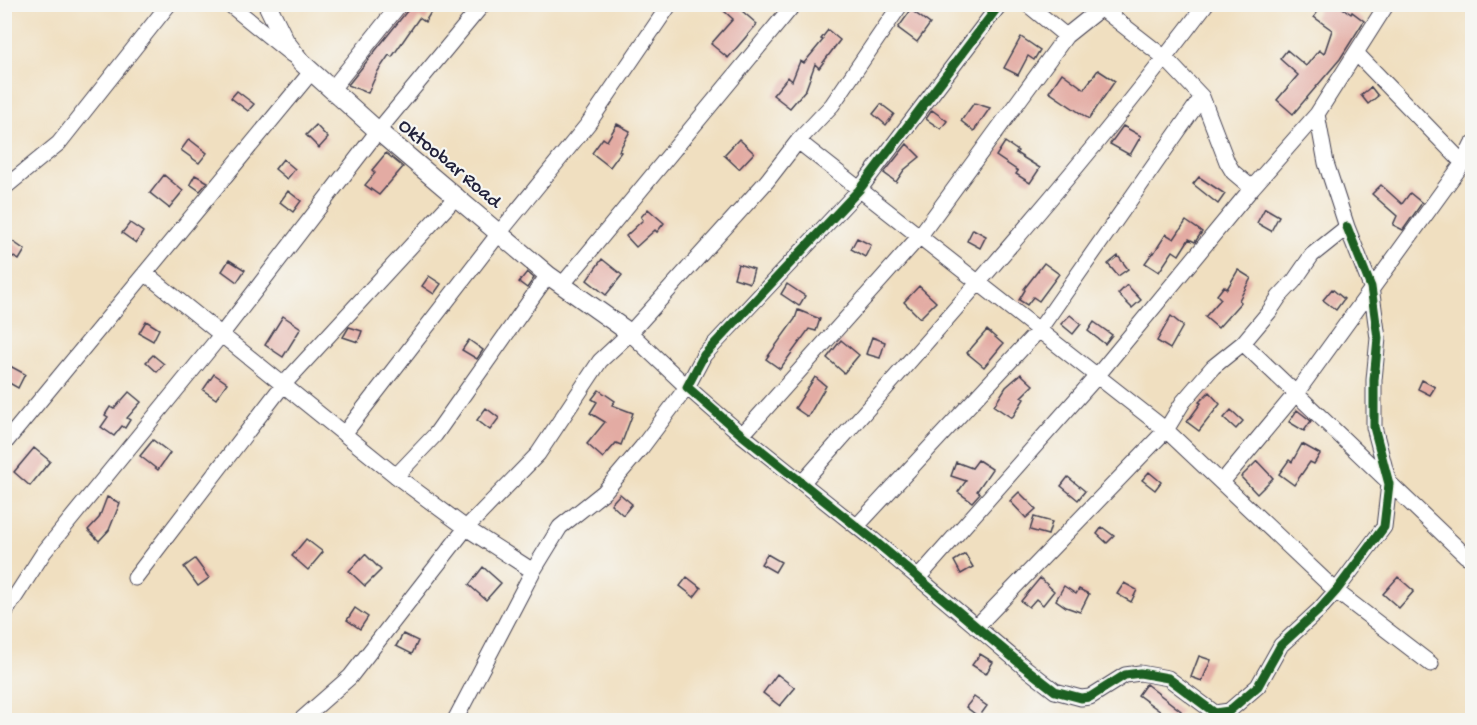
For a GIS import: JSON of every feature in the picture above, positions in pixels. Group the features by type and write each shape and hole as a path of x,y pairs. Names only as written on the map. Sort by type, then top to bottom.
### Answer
{"street":[{"path":"4,189 59,143 169,4"},
{"path":"4,444 145,273 306,67 229,4"},
{"path":"332,90 400,4"},
{"path":"4,614 44,552 221,334 378,131 483,4"},
{"path":"344,434 500,232 588,124 670,4"},
{"path":"396,476 435,435 555,280 794,4"},
{"path":"301,720 351,677 466,528 538,454 600,360 630,333 832,105 901,4"},
{"path":"455,720 533,571 560,528 604,492 642,447 687,387 704,355 859,190 1000,4"},
{"path":"1027,4 1066,36"},
{"path":"802,483 978,283 1165,58 1206,4"},
{"path":"918,578 1097,376 1252,188 1317,114 1387,4"},
{"path":"742,435 919,237 1066,36 1103,6 1165,58 1202,97 1227,162 1238,177 1252,188"},
{"name":"Oktoobar Road","path":"272,7 285,41 306,67 378,131 555,280 630,333"},
{"path":"1357,54 1463,163"},
{"path":"857,526 1039,330 1202,97"},
{"path":"630,333 742,435 857,526 1055,691 1081,698 1090,697 1125,675 1140,673 1168,678 1215,714 1234,716 1258,686 1281,645 1336,591 1384,527 1389,484 1374,427 1374,380 1378,338 1371,287 1347,227 1326,163 1317,114"},
{"path":"798,141 1166,430 1336,591 1431,664"},
{"path":"1222,482 1297,392 1463,163 1473,144"},
{"path":"135,578 283,385 457,196"},
{"path":"976,627 1166,430 1183,402 1213,367 1243,343 1294,281 1312,255 1347,227"},
{"path":"145,273 396,476 466,528 533,571"},
{"path":"1243,343 1297,392 1389,484 1466,556"}],"building":[{"path":"410,4 436,4 425,22 419,18 392,57 389,55 378,71 368,93 348,85 408,10"},
{"path":"716,4 734,4 757,24 728,58 711,44 733,19"},
{"path":"1323,4 1337,4 1364,21 1340,59 1293,114 1277,100 1298,75 1280,59 1287,50 1306,66 1319,50 1324,54 1332,30 1314,17"},
{"path":"911,10 930,24 917,42 898,28"},
{"path":"828,30 840,40 819,68 815,64 806,89 790,108 773,95 788,77 792,81 800,61 804,63 823,40 821,39"},
{"path":"1021,37 1040,50 1034,60 1028,56 1018,75 1004,68"},
{"path":"1098,70 1115,81 1089,119 1049,92 1062,73 1084,89"},
{"path":"1371,87 1378,96 1368,104 1361,95"},
{"path":"237,91 254,104 248,111 231,98"},
{"path":"974,103 990,108 974,131 961,121"},
{"path":"881,104 894,114 886,125 873,114"},
{"path":"932,110 947,121 941,129 926,119"},
{"path":"617,124 630,131 619,151 621,152 610,167 592,153 603,138 607,141"},
{"path":"316,125 328,138 319,148 306,135"},
{"path":"1123,126 1141,136 1130,155 1110,144"},
{"path":"189,139 207,153 199,163 181,150"},
{"path":"739,139 754,153 739,169 724,155"},
{"path":"1005,142 1018,151 1016,153 1040,168 1030,183 1016,174 1018,171 996,156"},
{"path":"907,144 920,157 904,170 896,182 884,173"},
{"path":"386,153 403,167 379,195 365,185 375,173 372,170"},
{"path":"283,159 295,169 287,179 275,169"},
{"path":"164,175 183,191 169,208 150,193"},
{"path":"195,175 208,182 200,191 190,184"},
{"path":"1199,177 1225,194 1218,204 1193,184"},
{"path":"1381,185 1402,204 1410,193 1422,203 1403,230 1393,225 1397,216 1372,194"},
{"path":"288,191 301,201 293,212 280,202"},
{"path":"1265,208 1279,216 1271,231 1257,223"},
{"path":"648,209 664,223 657,232 655,230 636,247 626,236 643,220 641,217"},
{"path":"1186,221 1202,232 1195,242 1189,239 1179,255 1173,251 1159,272 1145,263 1166,234 1174,239"},
{"path":"130,223 143,232 136,243 122,233"},
{"path":"973,229 986,236 980,248 967,241"},
{"path":"857,238 871,245 865,257 851,249"},
{"path":"12,241 25,250 19,260 5,252"},
{"path":"1118,256 1128,269 1118,276 1108,264"},
{"path":"602,259 622,275 606,295 587,280"},
{"path":"229,260 245,270 237,282 222,271"},
{"path":"1044,263 1059,274 1039,301 1033,297 1027,305 1019,300 1024,289"},
{"path":"738,264 754,269 750,283 734,278"},
{"path":"1238,270 1251,278 1239,300 1241,302 1218,328 1205,317 1221,299 1217,295 1224,286 1227,289"},
{"path":"527,272 534,278 527,288 519,282"},
{"path":"429,276 441,284 434,294 422,286"},
{"path":"787,284 805,296 799,306 781,294"},
{"path":"1127,285 1141,300 1132,308 1118,294"},
{"path":"919,286 936,302 920,318 904,302"},
{"path":"1332,289 1344,299 1336,310 1323,300"},
{"path":"798,310 820,319 816,331 809,329 780,369 766,359 795,319"},
{"path":"1070,315 1081,324 1073,334 1061,324"},
{"path":"283,316 301,328 283,357 265,345"},
{"path":"1171,316 1183,326 1170,349 1157,341"},
{"path":"146,321 159,329 153,341 139,333"},
{"path":"1094,322 1112,335 1105,344 1088,331"},
{"path":"349,327 362,331 358,342 343,337"},
{"path":"987,330 1003,344 984,367 967,353"},
{"path":"872,337 885,342 880,358 866,354"},
{"path":"469,340 483,350 477,359 462,350"},
{"path":"841,340 859,355 844,373 827,358"},
{"path":"153,355 164,364 157,372 146,362"},
{"path":"10,366 25,374 18,388 4,380"},
{"path":"214,374 227,383 216,399 203,390"},
{"path":"1021,374 1033,385 1021,397 1024,399 1012,418 994,406 1006,387"},
{"path":"815,377 826,386 808,417 795,408"},
{"path":"1422,380 1435,387 1430,395 1418,389"},
{"path":"599,390 615,401 612,405 633,413 621,445 616,443 603,458 587,444 605,422 590,413 597,402 592,399"},
{"path":"129,392 141,402 127,418 130,420 125,428 122,426 114,436 101,427 108,417 105,415 110,407 114,409"},
{"path":"1209,392 1220,404 1199,431 1187,422 1201,403 1199,402"},
{"path":"486,408 499,418 490,430 477,420"},
{"path":"1231,410 1243,421 1236,429 1224,418"},
{"path":"1297,410 1311,421 1304,431 1289,422"},
{"path":"153,440 170,453 158,470 140,456"},
{"path":"1302,444 1320,454 1314,464 1310,462 1294,485 1279,474 1289,460 1292,462"},
{"path":"34,448 50,461 30,486 14,472"},
{"path":"978,460 992,469 977,491 980,493 972,502 958,492 966,481 951,476 956,462 972,468"},
{"path":"1257,461 1273,478 1257,494 1241,477"},
{"path":"1149,472 1161,482 1155,490 1142,480"},
{"path":"1068,477 1085,491 1078,500 1061,486"},
{"path":"1019,492 1036,509 1026,518 1010,501"},
{"path":"620,494 632,504 623,515 611,504"},
{"path":"107,497 120,503 109,530 99,541 88,530 99,518"},
{"path":"1034,517 1052,522 1048,535 1030,530"},
{"path":"1102,527 1114,536 1107,543 1097,534"},
{"path":"306,539 323,552 308,570 292,556"},
{"path":"365,554 381,570 365,586 349,571"},
{"path":"767,554 781,562 775,572 761,564"},
{"path":"965,554 973,567 961,574 954,561"},
{"path":"195,559 209,578 198,586 184,567"},
{"path":"483,567 501,583 486,600 469,585"},
{"path":"687,577 701,588 694,597 680,586"},
{"path":"1398,577 1414,591 1399,608 1383,594"},
{"path":"1040,578 1054,591 1043,605 1036,599 1029,607 1021,601"},
{"path":"1124,583 1137,590 1131,602 1117,594"},
{"path":"1064,586 1076,594 1079,589 1089,594 1080,612 1056,600"},
{"path":"355,608 368,617 360,629 347,620"},
{"path":"403,634 418,641 412,654 396,646"},
{"path":"980,654 993,662 986,674 972,665"},
{"path":"1199,656 1211,660 1202,681 1191,677"},
{"path":"777,674 795,688 780,706 763,693"},
{"path":"1146,684 1181,711 1175,720 1138,695"},
{"path":"974,697 987,706 979,717 966,707"}],"cycle path":[{"path":"1000,4 859,190 704,355 687,387 742,435 871,538 1055,691 1081,698 1090,697 1125,675 1140,673 1168,678 1215,713 1229,711 1258,686 1281,645 1336,591 1384,527 1389,484 1374,427 1374,380 1378,338 1371,287 1347,227"}]}
